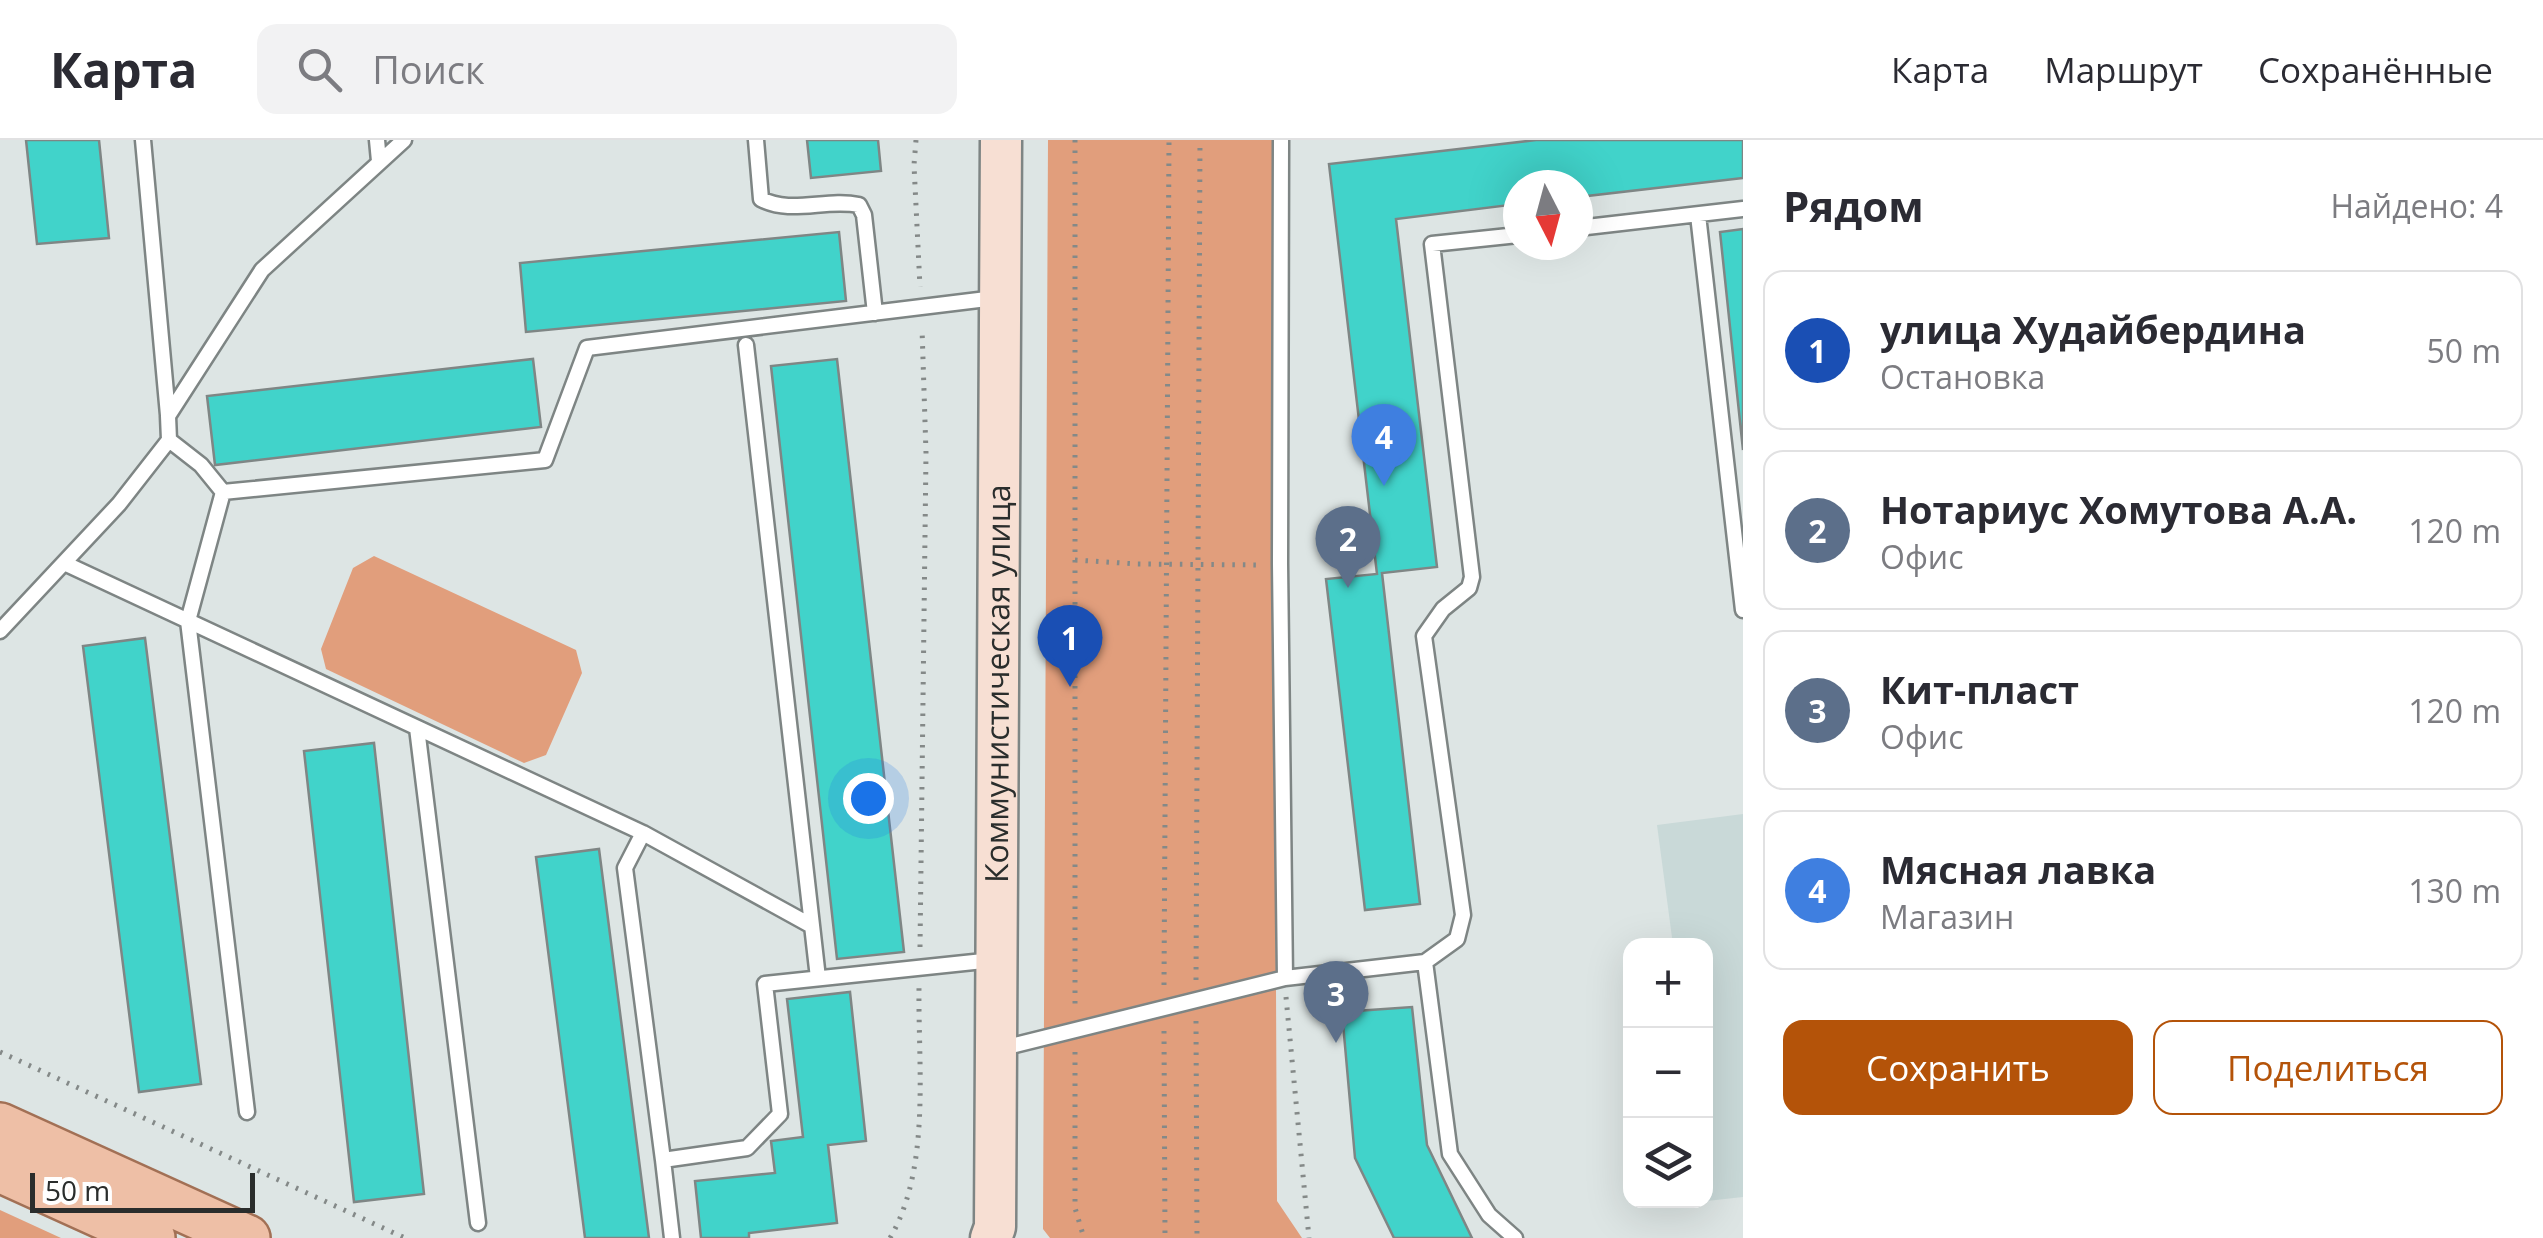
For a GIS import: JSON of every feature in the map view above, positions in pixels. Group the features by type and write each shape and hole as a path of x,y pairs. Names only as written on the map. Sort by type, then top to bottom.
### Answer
{"main road":[{"name":"Коммунистическая улица","path":"995,1234 1001,140"},
{"path":"0,1126 247,1238"},
{"path":"0,1169 152,1238"}],"lane":[{"path":"0,631 118,504 169,440 143,140"},
{"path":"377,140 379,161"},
{"path":"168,416 262,270 404,140"},
{"path":"756,140 761,199 774,206 846,202 859,205 864,214 875,313"},
{"path":"1281,140 1280,564 1285,978"},
{"path":"1593,226 1743,209"},
{"path":"1698,215 1743,610"},
{"path":"998,1050 1285,978 1424,962 1457,939 1464,915 1424,636 1443,608 1469,588 1472,577 1432,244 1503,237"},
{"path":"223,492 546,460 587,348 1000,298"},
{"path":"746,345 818,978"},
{"path":"169,440 201,465 223,492"},
{"path":"223,492 188,621 247,1112"},
{"path":"64,563 643,833 812,926"},
{"path":"417,728 478,1223"},
{"path":"643,833 625,868 672,1238"},
{"path":"663,1160 747,1148 780,1114 765,984 998,959"},
{"path":"1424,962 1450,1154 1489,1215 1515,1238"}],"path":[{"path":"890,1238 903,1216 917,1156 926,453 916,140"},
{"path":"1075,140 1075,1208 1084,1238"},
{"path":"1165,1238 1164,565 1169,140"},
{"path":"1197,1238 1200,140"},
{"path":"1075,560 1198,566 1280,564"},
{"path":"1285,978 1309,1238"},
{"path":"0,1052 404,1238"}],"shaded area":[{"path":"1048,140 1272,140 1277,1201 1302,1238 1050,1238 1043,1229"},
{"path":"374,556 576,650 582,673 546,755 524,763 326,669 321,649 353,568"},
{"path":"1743,814 1743,1197 1713,1200 1713,938 1672,938 1657,825"},
{"path":"0,1210 61,1238 0,1238"}],"building":[{"path":"26,140 99,140 109,238 37,244"},
{"path":"807,140 878,140 881,171 811,178"},
{"path":"1536,140 1743,140 1743,178 1593,195 1593,170 1503,170 1503,206 1396,219 1437,567 1382,573 1420,904 1365,910 1326,579 1377,574 1329,164"},
{"path":"1743,229 1743,450 1720,232"},
{"path":"839,232 846,301 526,332 520,263"},
{"path":"533,359 541,427 215,465 207,396"},
{"path":"837,359 904,952 837,959 771,366"},
{"path":"145,638 201,1084 139,1092 83,646"},
{"path":"374,743 424,1194 354,1202 304,751"},
{"path":"599,849 649,1238 585,1238 536,857"},
{"path":"850,992 866,1141 828,1145 837,1223 749,1233 749,1238 701,1238 695,1181 775,1173 771,1141 803,1137 787,999"},
{"path":"1412,1007 1427,1145 1472,1238 1394,1238 1355,1158 1342,1012"}],"place":[{"name":"Мясная лавка","path":"1384,486"},
{"name":"Нотариус Хомутова А.А.","path":"1348,588"},
{"name":"улица Худайбердина","path":"1070,687"},
{"name":"Кит-пласт","path":"1336,1043"}]}
